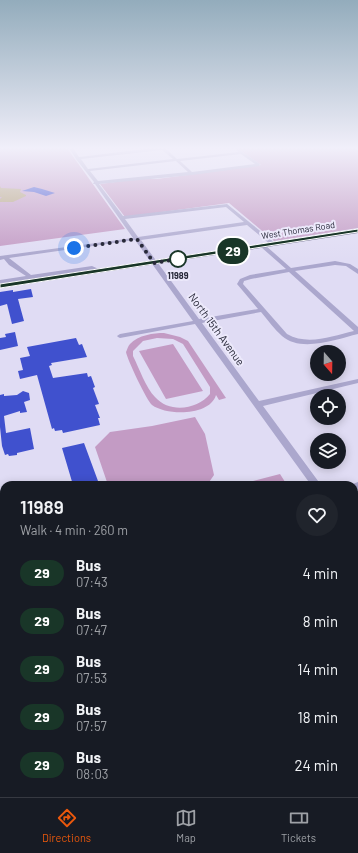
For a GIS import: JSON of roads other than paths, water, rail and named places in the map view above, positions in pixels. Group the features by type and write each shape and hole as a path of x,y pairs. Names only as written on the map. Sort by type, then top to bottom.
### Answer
{"main road":[{"name":"West Thomas Road","path":"0,286 31,279 100,271 358,231"}],"street":[{"name":"North 15th Avenue","path":"98,185 313,481"},
{"path":"122,218 227,205 273,244"},
{"path":"3,257 248,223"},
{"path":"263,246 358,332"},
{"path":"3,257 9,263 25,271 31,279"},
{"path":"358,272 351,267 341,264 330,264 250,277 242,280 240,284 285,335 296,341 312,342 358,332"},
{"name":"West Thomas Road","path":"0,282 31,279"},
{"path":"120,336 262,310"},
{"path":"258,404 358,381"}],"place":[{"name":"11989","path":"178,259"}]}
